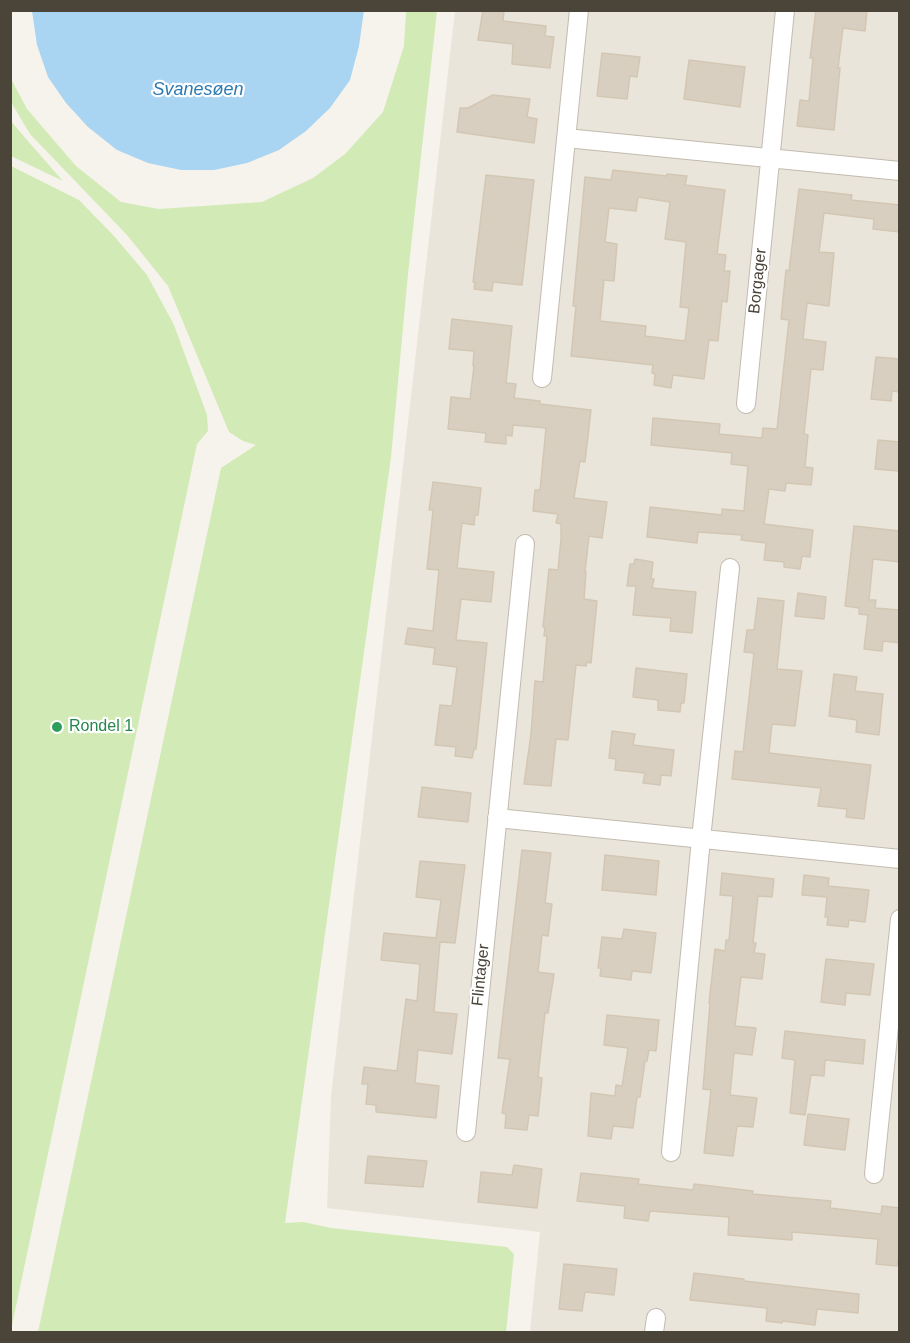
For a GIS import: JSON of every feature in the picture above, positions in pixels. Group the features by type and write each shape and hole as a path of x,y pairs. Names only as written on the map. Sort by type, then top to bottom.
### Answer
{"street":[{"path":"542,378 579,10"},
{"name":"Borgager","path":"746,404 785,10"},
{"path":"566,138 900,171"},
{"name":"Flintager","path":"466,1132 525,544"},
{"path":"671,1152 730,568"},
{"path":"497,818 900,859"},
{"path":"874,1174 900,919"}],"shaded area":[{"path":"455,11 899,11 899,1332 530,1332 540,1232 327,1208 331,1096"}],"green space":[{"path":"406,11 437,11 408,274 391,457 285,1223 303,1222 331,1228 507,1247 514,1254 506,1332 38,1332 221,468 256,445 243,441 229,432 168,286 127,235 30,134 11,102 11,79 27,109 76,166 121,202 159,209 262,202 313,178 345,154 383,112 404,46"},
{"path":"10,120 27,140 63,181 11,156"},
{"path":"11,166 79,200 147,275 174,325 207,415 208,431 197,444 11,1330"}],"water":[{"name":"Svanesøen","path":"364,10 359,46 350,80 330,108 306,131 279,150 247,163 214,170 181,170 148,163 117,150 88,127 66,103 48,77 37,45 32,11"}],"building":[{"path":"483,10 504,10 503,21 546,26 545,36 554,37 550,68 512,64 513,44 478,40"},
{"path":"816,10 867,10 865,31 843,28 834,130 797,126 800,100 809,101 813,58 810,58"},
{"path":"602,53 640,57 637,77 630,76 627,99 597,96"},
{"path":"689,60 745,67 740,107 684,99"},
{"path":"493,95 530,99 527,117 537,119 534,143 457,132 460,108 468,108"},
{"path":"613,170 667,176 667,174 687,176 685,185 725,190 717,254 726,255 724,271 730,271 727,302 722,301 718,341 709,340 704,379 673,375 671,388 654,385 653,365 571,356 576,306 573,306 585,177 611,180","holes":["638,197 670,202 665,239 686,242 680,307 689,308 685,341 645,336 646,326 600,321 604,280 614,281 617,244 605,242 609,208 636,211"]},
{"path":"486,175 534,180 522,285 493,282 492,291 474,289 475,282 473,282"},
{"path":"799,189 852,195 851,200 900,205 900,232 873,229 874,219 824,213 819,252 834,253 829,306 807,303 803,339 826,342 823,370 811,369 804,434 808,435 805,467 813,468 811,485 786,483 785,491 769,489 764,524 813,530 810,557 802,556 800,569 784,567 784,562 764,560 766,543 741,540 742,535 698,532 697,543 647,537 650,507 722,515 722,509 744,511 748,466 731,464 732,453 651,445 653,418 720,424 719,434 762,438 763,428 777,429 789,320 781,319"},
{"path":"452,319 512,326 506,383 516,384 514,398 540,401 540,404 591,410 585,462 580,461 574,498 607,502 602,538 589,536 585,572 584,599 597,601 591,663 587,662 586,666 576,665 568,740 556,739 551,786 524,784 535,681 543,682 547,636 544,636 545,627 543,627 549,569 558,570 561,539 561,524 556,523 558,514 533,511 535,490 540,490 546,428 513,425 512,436 506,435 506,444 485,442 486,433 448,429 451,397 470,399 474,366 474,351 449,349"},
{"path":"876,357 900,359 900,392 892,391 891,401 871,399"},
{"path":"878,440 900,442 900,471 875,469"},
{"path":"433,482 481,488 478,515 475,515 474,525 462,523 457,568 494,572 491,602 461,599 456,640 487,643 476,749 474,749 472,758 455,756 456,747 435,745 440,705 452,706 457,667 433,664 435,648 405,644 408,628 433,631 439,570 427,569 433,510 429,510"},
{"path":"854,526 900,531 900,562 873,559 869,600 876,600 875,608 900,610 900,643 883,641 882,651 864,649 868,615 859,614 859,608 845,606"},
{"path":"635,559 653,562 652,588 696,592 692,633 670,631 671,618 633,615 636,586 627,586 630,564 634,564"},
{"path":"798,593 826,597 824,619 795,616"},
{"path":"758,598 784,601 777,669 802,671 795,726 772,724 769,753 871,765 864,819 846,817 847,809 818,806 821,788 732,779 735,751 743,752 754,653 744,652 747,630 754,630"},
{"path":"636,668 687,674 684,703 681,703 680,712 658,710 658,700 633,697"},
{"path":"834,674 857,677 855,691 883,694 879,735 856,732 857,720 829,716"},
{"path":"612,731 635,734 633,745 674,750 671,776 661,775 660,785 643,783 645,773 615,770 616,759 609,758"},
{"path":"422,787 471,793 468,822 418,817"},
{"path":"522,850 551,853 545,903 552,904 548,936 542,935 538,972 554,974 548,1013 545,1013 538,1077 542,1078 538,1116 529,1115 527,1130 505,1128 506,1114 502,1113 510,1059 498,1058"},
{"path":"605,855 659,861 656,895 602,890"},
{"path":"420,861 465,865 455,943 440,942 434,1012 457,1014 452,1054 418,1050 415,1083 439,1086 436,1118 376,1112 376,1105 366,1104 368,1084 362,1084 364,1067 397,1071 406,999 417,1001 420,964 381,960 384,933 436,938 441,900 416,897"},
{"path":"722,873 774,879 772,897 758,896 753,943 756,943 754,953 765,954 762,979 741,977 735,1026 756,1028 752,1055 734,1053 730,1095 757,1098 753,1127 737,1126 733,1156 704,1153 711,1090 703,1089 715,949 725,951 726,940 729,940 733,896 720,895"},
{"path":"804,875 829,878 828,886 869,890 865,922 849,920 848,927 827,925 828,917 825,917 827,897 802,895"},
{"path":"624,929 656,933 651,973 632,971 631,980 600,976 601,968 598,968 602,937 622,939"},
{"path":"826,959 874,964 870,995 846,993 845,1005 821,1002"},
{"path":"607,1015 659,1020 656,1051 649,1050 647,1061 645,1061 633,1128 613,1126 611,1139 588,1136 591,1093 615,1096 616,1085 622,1086 628,1048 604,1045"},
{"path":"785,1031 865,1040 863,1064 825,1060 824,1076 811,1075 805,1115 790,1113 795,1060 782,1058"},
{"path":"808,1114 849,1119 845,1150 804,1145"},
{"path":"368,1156 427,1161 423,1187 365,1183"},
{"path":"514,1165 542,1169 537,1208 478,1202 481,1172 512,1175"},
{"path":"581,1173 639,1179 638,1184 693,1190 694,1184 753,1191 752,1194 831,1201 830,1208 881,1214 882,1206 900,1208 900,1246 897,1266 876,1264 878,1239 792,1232 792,1240 728,1235 729,1217 650,1211 648,1221 624,1218 625,1206 577,1201"},
{"path":"564,1264 617,1269 614,1295 585,1292 582,1311 559,1309"},
{"path":"694,1273 859,1294 858,1313 817,1309 815,1325 766,1321 767,1308 690,1300"}],"place":[{"name":"Rondel 1","path":"57,727"}]}
